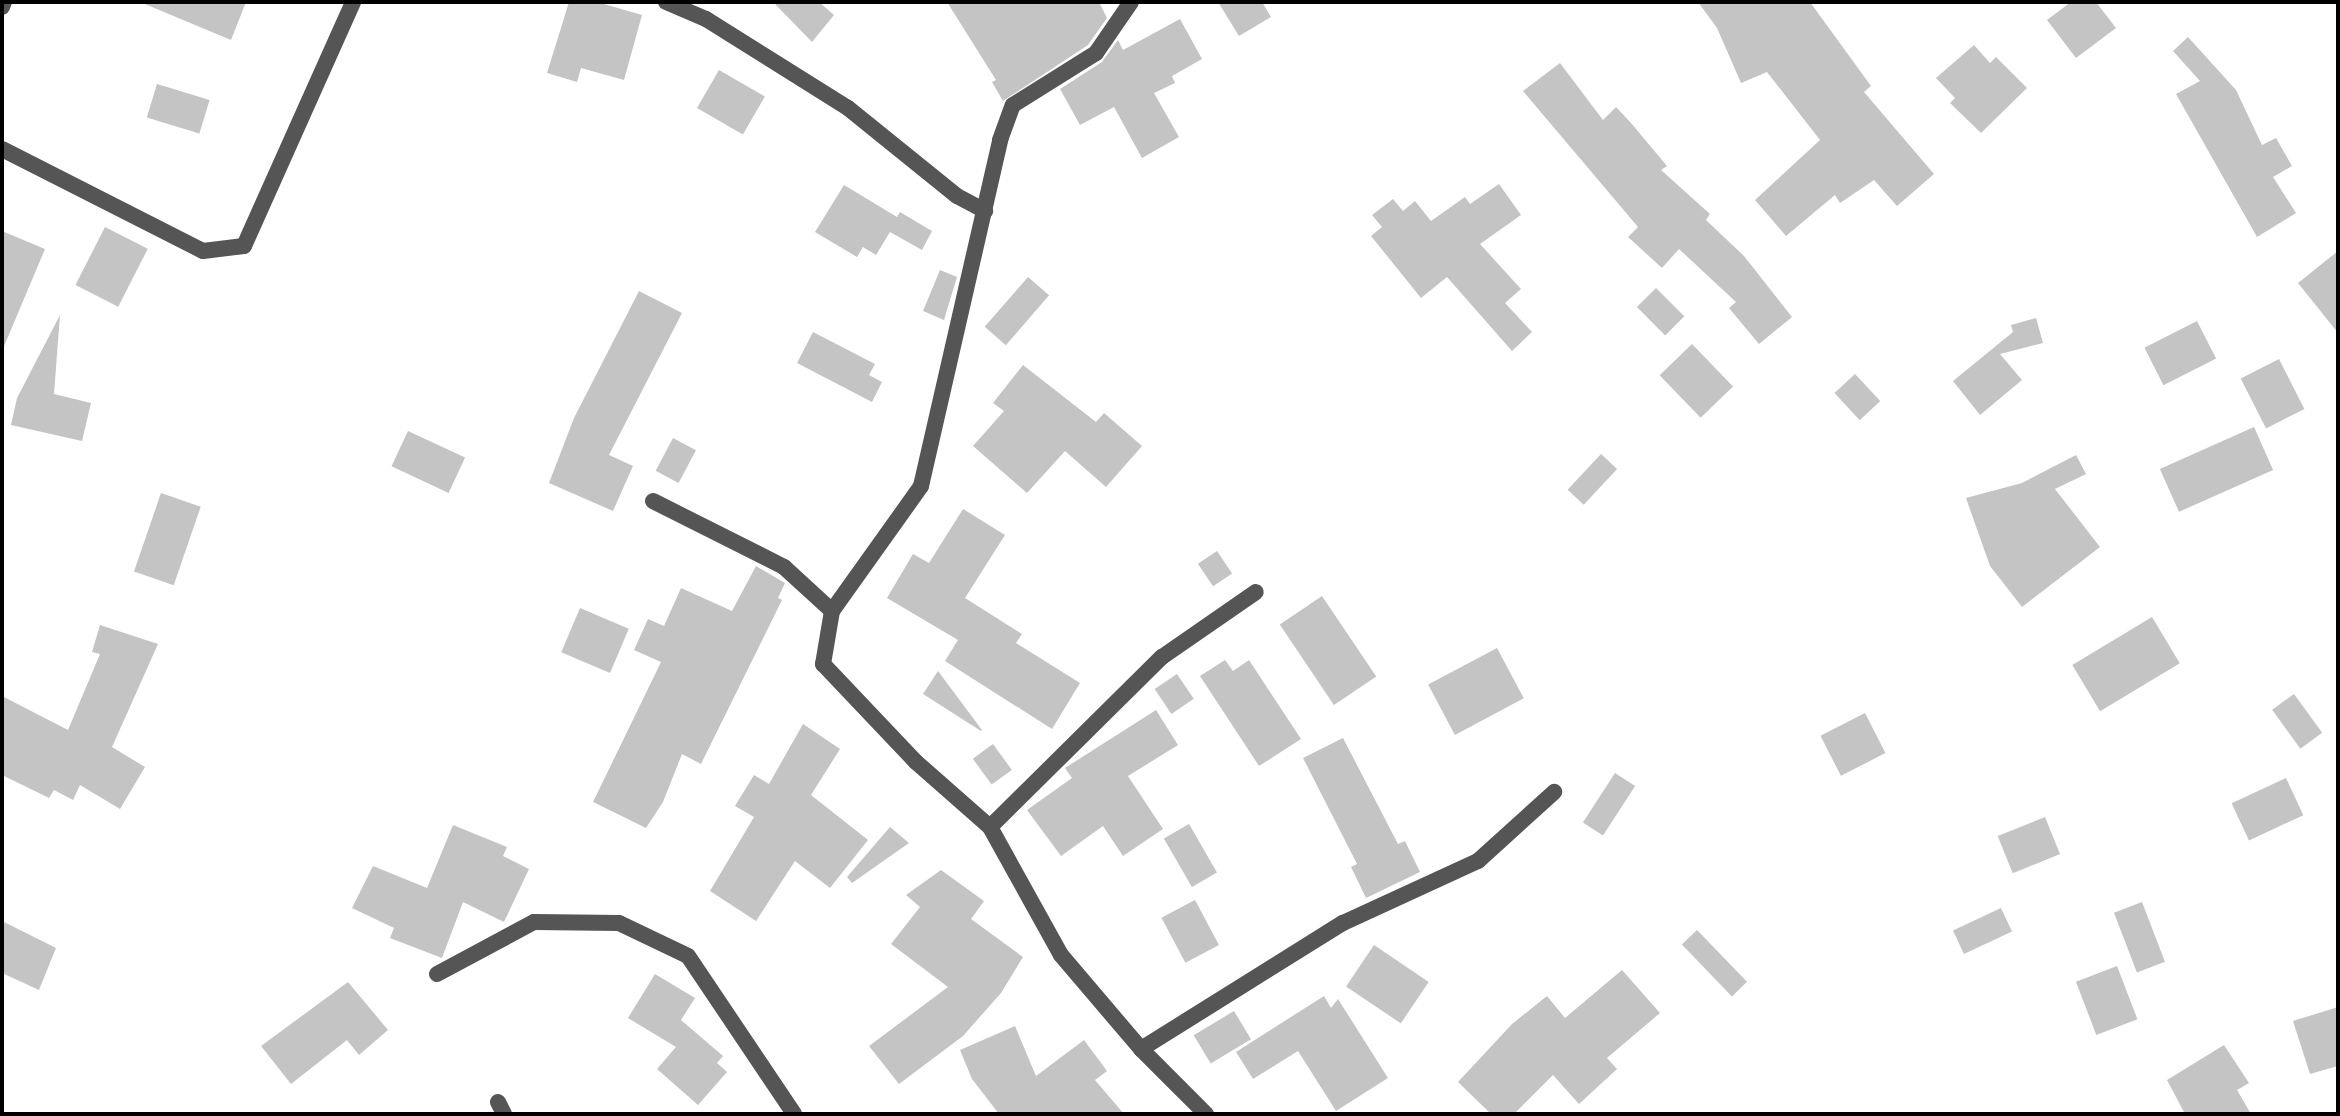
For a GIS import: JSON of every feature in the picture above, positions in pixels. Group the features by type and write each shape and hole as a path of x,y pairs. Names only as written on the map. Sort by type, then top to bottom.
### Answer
{"street":[{"path":"2,149 203,251 244,246 353,2"},
{"path":"666,2 706,19 848,108 957,196 985,211"},
{"path":"1131,2 1096,53 1013,105 1000,140 921,486 832,611 823,664 916,762 990,827 1061,955 1141,1049 1206,1114"},
{"path":"653,501 784,567 832,611"},
{"path":"990,827 1162,657 1256,592"},
{"path":"1141,1049 1343,923 1478,861 1554,792"},
{"path":"437,974 534,922 619,923 688,956 794,1114"}],"building":[{"path":"140,2 246,2 231,40"},
{"path":"569,2 597,2 642,15 624,80 581,68 577,82 547,73"},
{"path":"773,2 819,2 834,15 812,42"},
{"path":"947,2 1099,2 1107,18 1088,45 1003,101 992,82 996,80"},
{"path":"1218,2 1262,2 1271,17 1239,36"},
{"path":"1698,2 1810,2 1871,86 1864,92 1934,174 1897,206 1874,180 1840,203 1835,195 1786,236 1755,200 1820,140 1767,72 1741,83 1717,28"},
{"path":"2071,2 2096,2 2116,28 2076,58 2047,20"},
{"path":"1180,19 1202,59 1172,76 1175,83 1154,93 1179,137 1142,158 1114,107 1080,125 1060,89 1102,62 1118,40 1123,50"},
{"path":"2188,37 2236,90 2262,145 2276,138 2292,166 2273,177 2296,213 2257,237 2176,94 2200,81 2173,51"},
{"path":"1974,45 1990,63 1996,57 2027,88 1981,133 1950,103 1955,98 1936,78"},
{"path":"1560,63 1603,120 1616,107 1631,123 1667,166 1661,170 1710,214 1706,220 1744,256 1792,317 1759,344 1729,308 1736,302 1679,249 1662,268 1628,237 1638,227 1523,91"},
{"path":"719,70 765,96 743,135 697,108"},
{"path":"157,84 210,100 199,134 147,117"},
{"path":"1499,184 1521,215 1480,244 1521,289 1505,303 1532,332 1512,351 1447,277 1421,298 1371,236 1382,227 1372,215 1393,199 1403,211 1415,201 1431,221 1465,197 1470,204"},
{"path":"844,185 897,217 900,212 932,231 922,250 890,232 876,255 863,247 857,257 815,232"},
{"path":"105,227 148,249 118,307 75,285"},
{"path":"2,231 45,249 2,351"},
{"path":"2338,251 2338,333 2298,283"},
{"path":"940,270 957,277 944,320 923,311"},
{"path":"1028,277 1049,295 1006,345 985,327"},
{"path":"1656,288 1684,316 1665,335 1637,307"},
{"path":"639,291 682,313 609,455 633,466 613,511 549,483 574,418"},
{"path":"60,315 54,394 91,403 82,441 11,425 17,398"},
{"path":"2036,318 2043,343 2000,354 2022,380 1980,415 1953,381 2013,332 2011,325"},
{"path":"2197,321 2216,358 2163,385 2144,348"},
{"path":"813,332 875,364 869,375 882,382 872,402 797,363"},
{"path":"1692,344 1733,386 1701,418 1660,375"},
{"path":"2279,359 2304,409 2266,428 2241,379"},
{"path":"1023,365 1096,422 1104,413 1142,446 1106,487 1065,451 1027,493 973,446 1004,411 993,403"},
{"path":"1855,374 1880,401 1860,420 1835,393"},
{"path":"2254,427 2273,470 2179,512 2160,469"},
{"path":"408,431 465,458 449,493 392,466"},
{"path":"673,438 696,450 679,483 656,471"},
{"path":"1601,454 1617,469 1584,505 1568,490"},
{"path":"2076,455 2086,474 2055,489 2100,547 2022,607 1990,566 1966,498 2022,483"},
{"path":"161,493 201,507 174,585 134,571"},
{"path":"963,509 1005,535 965,598 1022,634 1016,643 1080,683 1052,729 945,661 958,640 887,598 913,554 929,563"},
{"path":"1217,551 1232,573 1213,586 1198,564"},
{"path":"756,566 785,583 778,598 782,600 701,764 682,754 663,802 646,828 593,802 661,662 634,650 648,619 664,626 681,588 732,611"},
{"path":"1322,596 1376,676 1334,705 1280,625"},
{"path":"580,608 629,629 610,673 561,652"},
{"path":"2152,617 2180,663 2100,711 2072,665"},
{"path":"100,625 158,644 112,747 145,767 120,809 80,785 73,800 54,790 49,798 2,775 2,696 68,730 100,654 92,652"},
{"path":"1497,648 1524,698 1455,735 1428,685"},
{"path":"1225,660 1233,671 1249,660 1301,739 1259,766 1200,676"},
{"path":"938,671 982,730 981,731 923,694"},
{"path":"1177,674 1194,699 1171,714 1155,689"},
{"path":"2294,694 2322,733 2300,749 2272,710"},
{"path":"1156,710 1178,745 1128,776 1163,829 1123,856 1103,826 1061,856 1027,810 1072,778 1065,768"},
{"path":"1865,713 1885,753 1841,776 1820,736"},
{"path":"803,724 840,749 811,795 868,840 830,888 795,861 756,921 710,891 754,817 735,806 754,775 769,784"},
{"path":"1343,738 1398,844 1405,841 1420,872 1366,898 1351,867 1357,864 1303,758"},
{"path":"993,744 1012,770 992,785 973,759"},
{"path":"1615,773 1635,786 1603,836 1583,822"},
{"path":"2286,778 2303,815 2249,841 2232,803"},
{"path":"2045,817 2060,854 2013,873 1998,836"},
{"path":"1189,824 1217,872 1192,887 1164,838"},
{"path":"453,825 507,847 503,856 529,869 504,922 463,902 442,958 390,938 394,928 352,908 373,866 427,888"},
{"path":"890,827 909,843 852,883 847,877"},
{"path":"941,870 984,901 971,919 1023,957 1001,993 963,1036 899,1084 869,1046 948,987 891,944 920,907 906,895"},
{"path":"1195,900 1219,945 1185,963 1161,918"},
{"path":"2142,902 2165,962 2137,973 2114,913"},
{"path":"2001,908 2012,932 1964,954 1953,930"},
{"path":"2,921 56,948 39,990 2,973"},
{"path":"1697,930 1747,982 1732,996 1682,945"},
{"path":"1374,945 1429,982 1401,1023 1346,986"},
{"path":"2117,966 2137,1019 2096,1035 2076,982"},
{"path":"1622,970 1660,1013 1607,1058 1617,1069 1579,1104 1553,1075 1514,1114 1491,1114 1458,1082 1512,1024 1547,996 1565,1018"},
{"path":"655,974 695,998 681,1020 723,1056 717,1063 727,1072 698,1105 657,1069 676,1047 628,1018"},
{"path":"348,982 388,1030 359,1055 347,1040 291,1084 261,1046"},
{"path":"1324,996 1331,1008 1338,999 1388,1078 1336,1111 1298,1051 1253,1079 1236,1052"},
{"path":"2338,1007 2338,1066 2310,1074 2293,1021"},
{"path":"1234,1011 1251,1039 1211,1063 1194,1035"},
{"path":"1015,1026 1036,1076 1084,1040 1107,1071 1095,1080 1124,1114 999,1114 972,1079 960,1050"},
{"path":"2224,1045 2249,1083 2237,1090 2251,1114 2185,1114 2167,1080"}]}
